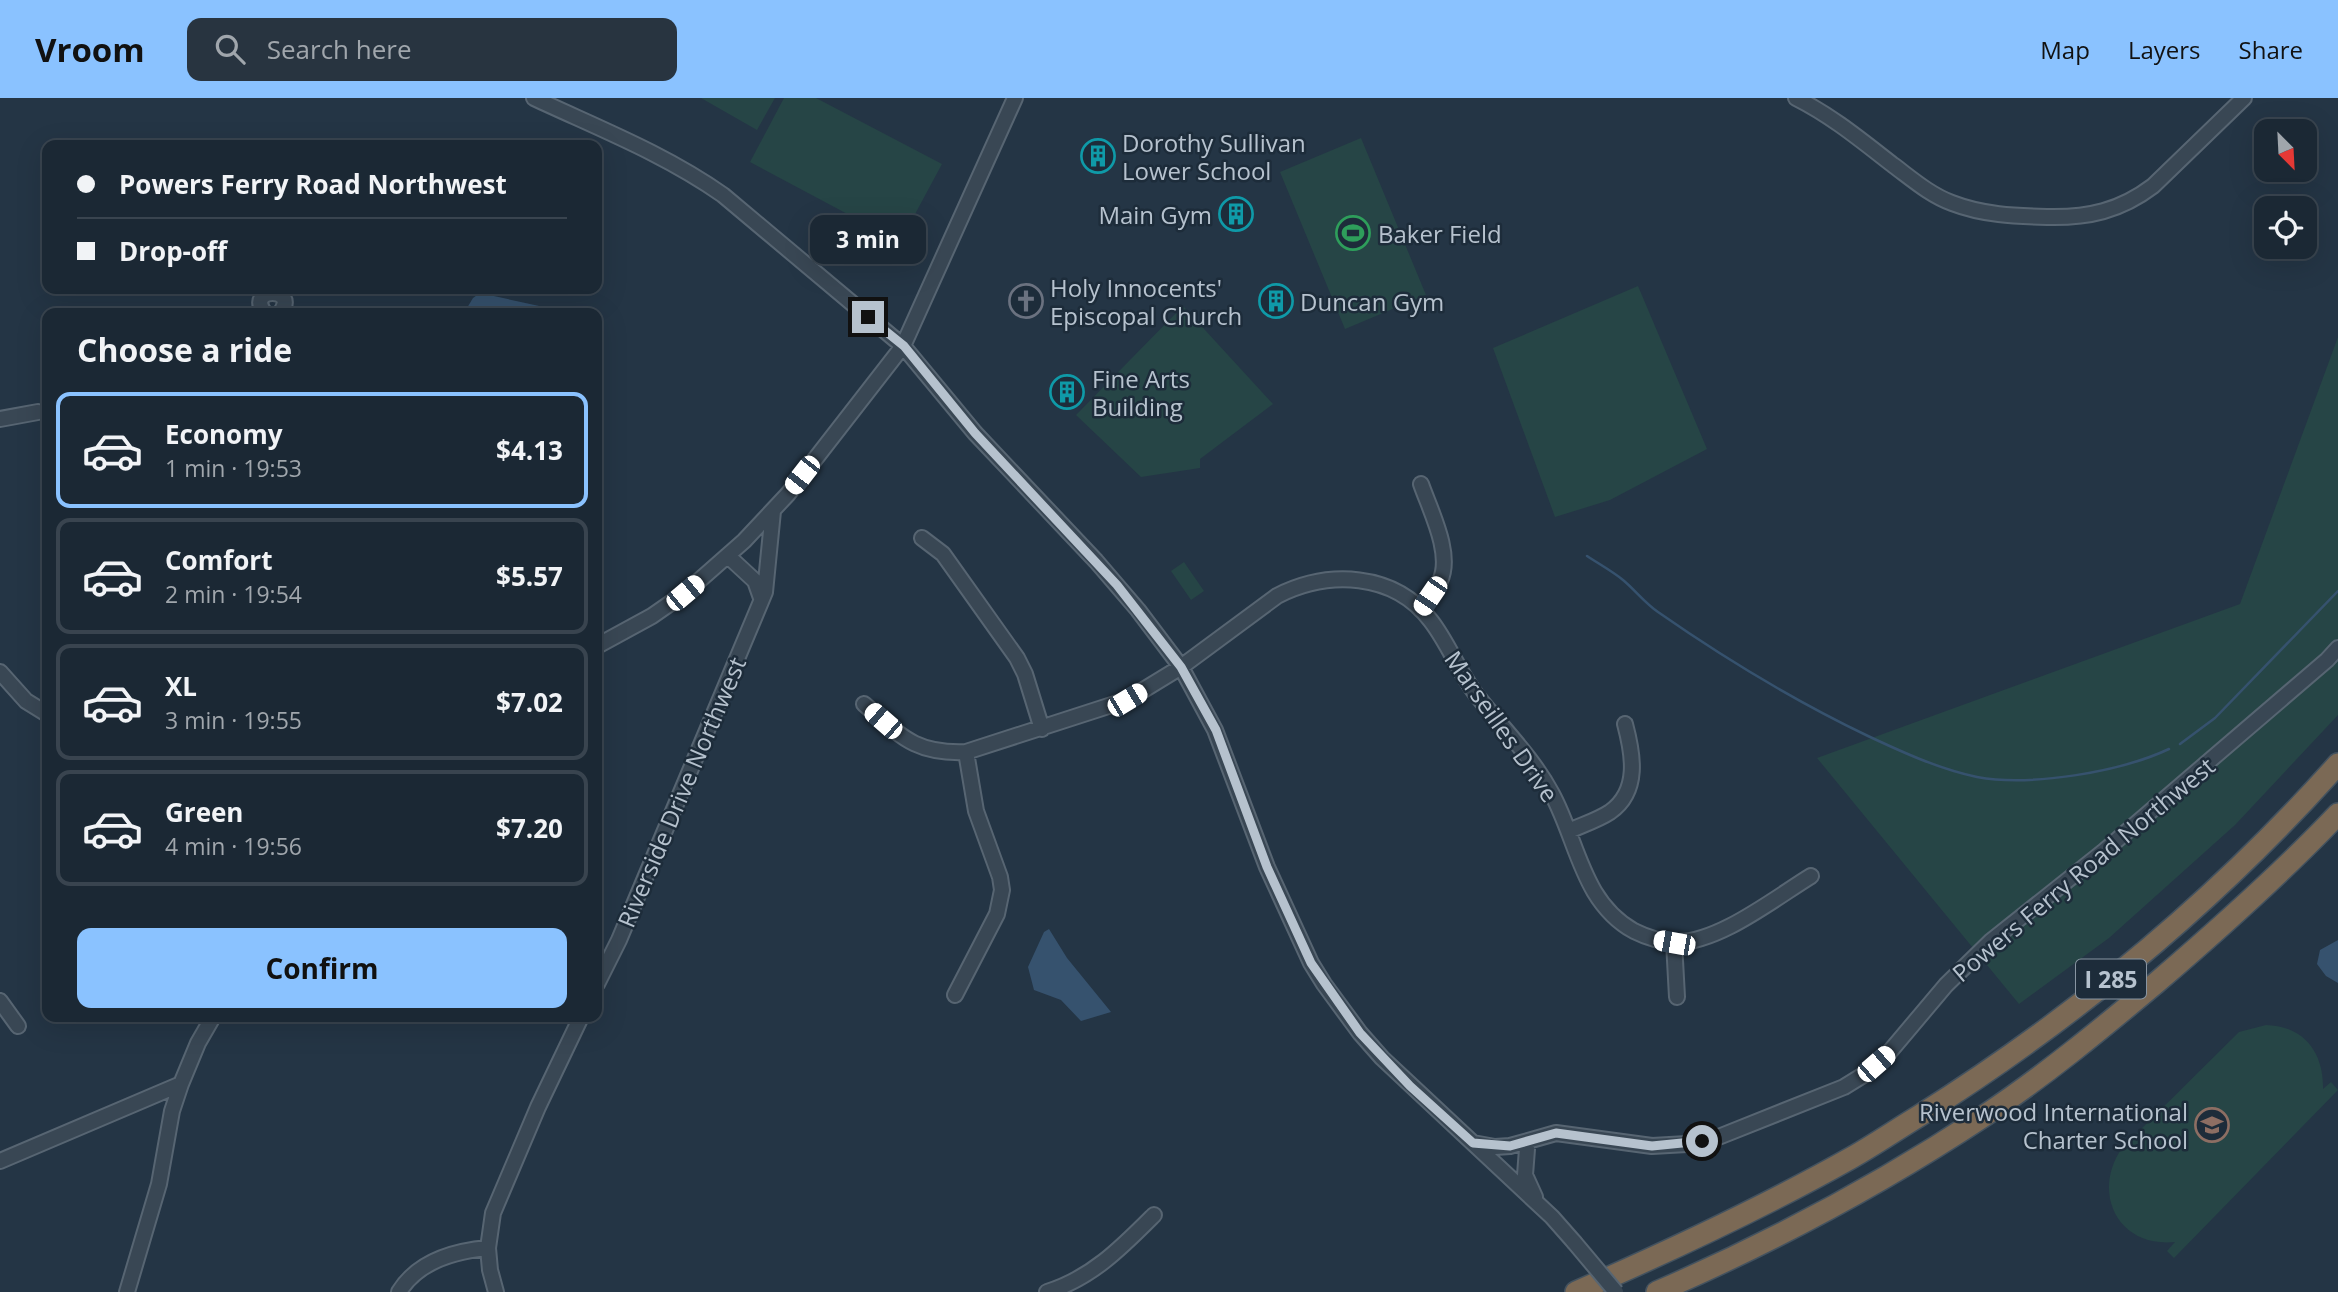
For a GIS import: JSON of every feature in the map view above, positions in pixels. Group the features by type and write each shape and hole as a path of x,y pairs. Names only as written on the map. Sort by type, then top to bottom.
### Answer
{"highway":[{"name":"I 285","path":"1576,1292 1754,1210 1854,1157 2032,1040 2156,942 2203,900 2281,825 2338,764"},
{"name":"I 285","path":"1657,1292 1770,1239 1838,1203 1937,1145 2022,1089 2089,1039 2240,911 2338,814"}],"street":[{"path":"534,98 666,159 702,180 904,346 975,433 1117,585 1181,667 1216,730 1267,867 1311,963 1342,1010 1382,1058 1546,1212 1616,1292"},
{"path":"602,643 685,593 728,556 772,511 904,346 1015,98"},
{"path":"1796,98 1837,122 1925,189 1950,202 1978,212 2005,216 2075,218 2098,214 2137,198 2153,186 2244,98"},
{"path":"0,419 38,412"},
{"path":"1421,484 1443,548 1444,560 1439,582 1421,610"},
{"name":"Riverside Drive Northwest","path":"602,973 639,895 765,592 772,511"},
{"path":"922,538 943,554 1017,658 1025,674 1042,729"},
{"path":"728,556 755,581 761,598"},
{"name":"Marseilles Drive","path":"864,704 903,738 917,746 941,753 966,752 1127,700 1181,667 1278,596 1314,581 1343,578 1372,583 1399,593 1421,610 1437,629 1462,675 1540,772 1569,831 1589,885 1608,912 1623,925 1640,934 1674,943"},
{"name":"Powers Ferry Road Northwest","path":"1473,1143 1501,1147 1556,1133 1652,1146 1687,1144 1716,1138 1810,1101 1854,1080 1887,1055 1947,985 1991,941 2128,832 2338,648"},
{"path":"0,672 26,701 42,711"},
{"path":"1569,831 1609,812 1626,793 1633,761 1625,724"},
{"path":"955,995 997,914 1002,890 1000,877 976,811 966,752"},
{"path":"1677,997 1674,943 1695,941 1720,932 1811,876"},
{"path":"0,1001 18,1026"},
{"path":"127,1292 159,1184 172,1111 198,1043 210,1022"},
{"path":"496,1292 488,1248 493,1213 538,1107 579,1022"},
{"path":"0,1161 181,1084"},
{"path":"1502,1170 1544,1136"},
{"path":"1527,1149 1525,1175 1546,1212"},
{"path":"1047,1292 1074,1282 1099,1267 1154,1215"},
{"path":"399,1292 418,1271 439,1258 463,1250 488,1248"}],"green space":[{"path":"701,98 775,98 757,130"},
{"path":"784,98 816,98 942,164 900,242 750,162"},
{"name":"Baker Field","path":"1361,138 1426,295 1345,329 1280,172"},
{"path":"1638,286 1707,449 1610,500 1555,517 1493,348"},
{"path":"1183,306 1273,404 1200,459 1200,468 1141,477 1076,415"},
{"path":"2338,337 2338,715 2235,825 2109,938 2019,1004 1817,758 2240,604"},
{"path":"1184,562 1204,591 1191,600 1171,571"},
{"path":"2266,1025 2291,1030 2301,1036 2309,1044 2320,1064 2323,1089 2331,1082 2338,1090 2174,1258 2167,1251 2175,1242 2155,1242 2138,1236 2125,1227 2116,1214 2110,1199 2109,1183 2113,1165 2122,1148 2239,1032"}],"water":[{"path":"485,294 548,308 467,308 473,298"},
{"path":"1049,929 1067,958 1111,1012 1081,1021 1061,1000 1034,990 1028,967 1044,932"},
{"path":"2338,940 2338,983 2326,976 2317,964 2320,950"}],"waterway":[{"path":"1587,556 1623,580 1658,612 1760,678 1868,736 1949,769 1998,780 2048,779 2101,771 2169,749"},
{"path":"2180,744 2215,718 2338,591"}],"place":[{"name":"Dorothy Sullivan Lower School","path":"1098,156"},
{"name":"Main Gym","path":"1236,214"},
{"name":"Baker Field","path":"1353,233"},
{"name":"Holy Innocents' Episcopal Church","path":"1026,301"},
{"name":"Duncan Gym","path":"1276,301"},
{"name":"Fine Arts Building","path":"1067,392"},
{"name":"Riverwood International Charter School","path":"2212,1125"}],"route":[{"path":"868,317 904,346 975,433 1139,610 1181,667 1216,730 1267,867 1311,963 1360,1033 1410,1086 1473,1143 1494,1147 1510,1146 1556,1133 1652,1146 1702,1141"}]}
